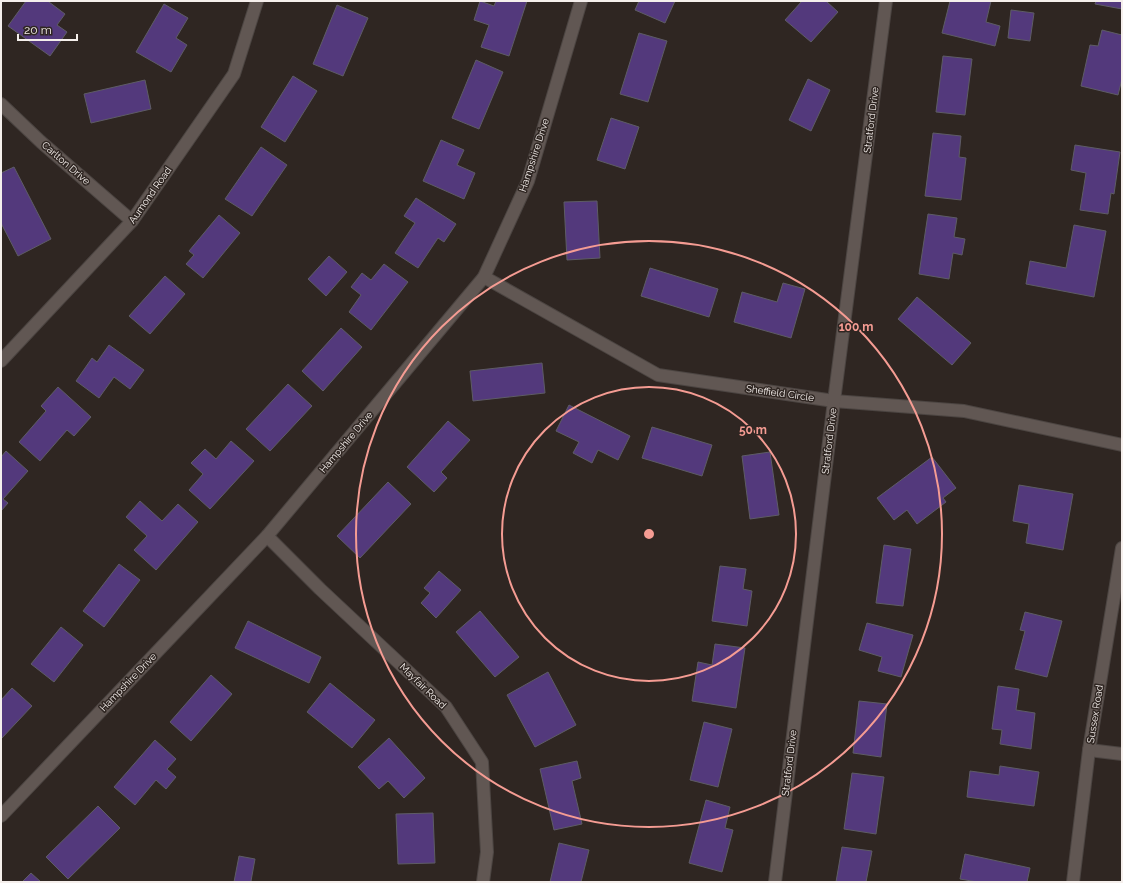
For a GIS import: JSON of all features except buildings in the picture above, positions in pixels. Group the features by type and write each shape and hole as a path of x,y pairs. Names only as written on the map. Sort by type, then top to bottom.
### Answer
{"street":[{"name":"Aumond Road","path":"1,361 132,221 234,74 257,1"},
{"name":"Hampshire Drive","path":"1,816 267,536 484,277 528,180 581,1"},
{"name":"Stratford Drive","path":"774,882 886,1"},
{"name":"Carlton Drive","path":"1,104 41,142 132,221"},
{"name":"Sheffield Circle","path":"484,277 658,375 834,401 964,411 1122,445"},
{"name":"Mayfair Road","path":"267,536 320,589 446,707 482,762 487,852 483,882"},
{"name":"Sussex Road","path":"1073,882 1089,750 1122,548"},
{"path":"1089,750 1122,754"}]}
